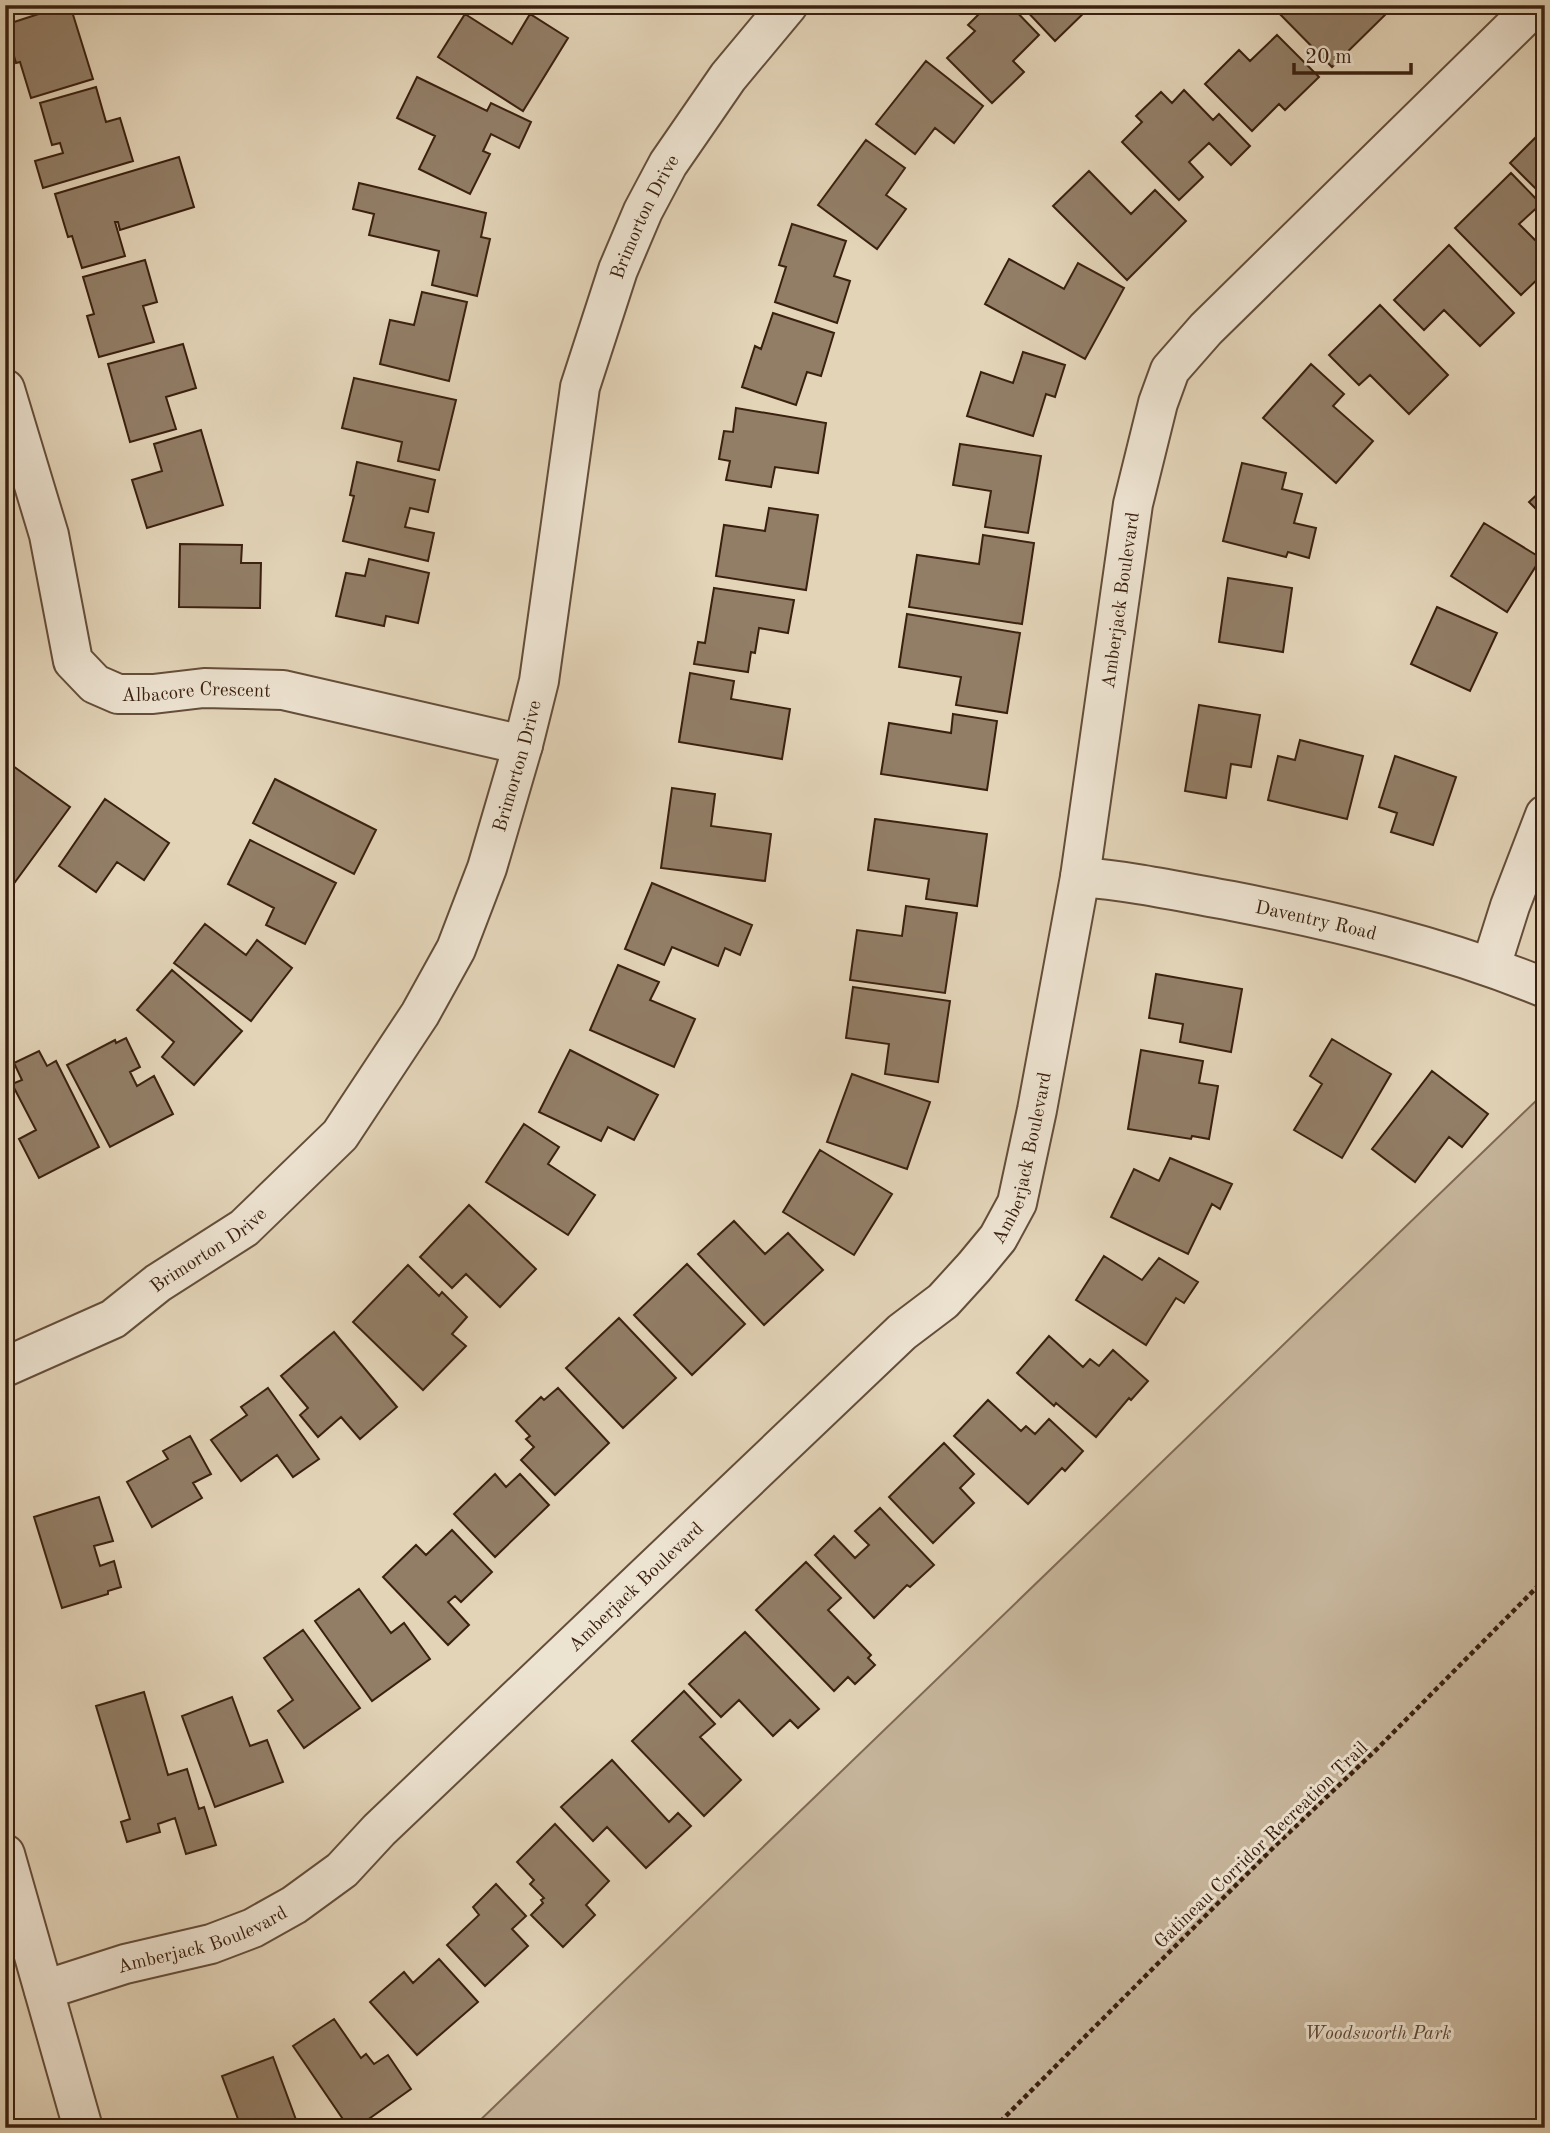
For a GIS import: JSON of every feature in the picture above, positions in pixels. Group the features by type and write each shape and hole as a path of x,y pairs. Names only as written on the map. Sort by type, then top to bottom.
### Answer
{"street":[{"name":"Brimorton Drive","path":"5,1367 113,1319 158,1283 244,1228 340,1135 412,1025 456,949 487,868 539,681 580,387 618,270 643,211 668,164 728,77 788,5"},
{"name":"Amberjack Boulevard","path":"44,1990 125,1964 211,1944 242,1932 294,1905 342,1870 379,1829 892,1342 950,1292 998,1238 1017,1203 1037,1110 1080,877 1133,504 1158,403 1170,370 1206,329 1536,5"},
{"name":"Albacore Crescent","path":"5,389 49,535 73,661 95,684 117,694 153,694 204,688 283,690 523,745"},
{"path":"1491,967 1510,906 1545,815"},
{"name":"Daventry Road","path":"1080,877 1131,882 1323,919 1491,967 1545,988"},
{"path":"5,1854 83,2128"}],"path":[{"name":"Gatineau Corridor Recreation Trail","path":"994,2128 1274,1847 1376,1750 1545,1578"}],"green space":[{"name":"Woodsworth Park","path":"1545,1092 1545,2128 472,2128"}],"building":[{"path":"70,5 93,79 31,98 20,62 16,63 5,25"},
{"path":"581,5 597,5 592,12"},
{"path":"988,5 1010,5 1039,35 1013,61 1024,72 992,103 947,58 975,31 968,25"},
{"path":"1021,5 1088,5 1090,7 1055,41"},
{"path":"1271,5 1385,5 1390,10 1332,67"},
{"path":"465,14 512,44 530,14 568,38 523,111 438,57"},
{"path":"1277,35 1319,77 1285,110 1279,104 1252,131 1205,84 1239,50 1250,61"},
{"path":"926,61 983,106 954,143 935,128 915,154 876,124"},
{"path":"417,77 487,111 491,103 531,122 519,148 491,134 483,151 490,154 470,194 419,169 435,136 397,118"},
{"path":"96,87 106,122 120,118 133,161 43,188 35,161 63,153 60,143 52,145 40,103"},
{"path":"1184,90 1213,120 1219,114 1250,146 1231,165 1209,143 1189,162 1203,177 1179,200 1122,142 1142,122 1136,116 1161,92 1172,103"},
{"path":"1545,128 1545,183 1537,190 1510,163"},
{"path":"866,140 905,168 886,195 906,209 877,249 818,205"},
{"path":"179,157 194,207 120,230 118,222 115,222 125,256 82,268 72,236 68,237 55,194"},
{"path":"1089,171 1131,214 1155,190 1186,221 1127,280 1053,206"},
{"path":"1511,173 1541,204 1519,224 1545,250 1545,272 1521,295 1455,228"},
{"path":"359,183 486,213 481,237 490,239 477,296 432,285 439,251 369,235 374,214 353,209"},
{"path":"792,224 846,241 834,276 850,281 837,323 775,302 786,267 779,265"},
{"path":"1449,245 1514,313 1480,346 1444,310 1424,330 1394,300"},
{"path":"1009,259 1064,289 1078,263 1124,288 1085,359 985,304"},
{"path":"145,260 157,302 143,306 154,342 99,357 87,316 94,314 83,277"},
{"path":"422,292 467,302 449,381 380,364 390,320 414,325"},
{"path":"1380,305 1448,375 1409,414 1370,375 1359,385 1329,355"},
{"path":"773,313 834,333 821,376 807,372 796,405 742,387 755,346 761,349"},
{"path":"183,344 196,388 166,397 176,429 130,442 108,364"},
{"path":"1023,352 1065,365 1055,397 1046,394 1033,436 967,416 981,372 1013,383"},
{"path":"1311,364 1344,394 1333,406 1373,441 1336,483 1263,418"},
{"path":"354,378 456,400 439,470 398,461 402,442 342,428"},
{"path":"736,408 826,423 818,473 775,467 771,487 726,480 730,461 719,459 724,431 733,432"},
{"path":"201,430 223,505 147,528 132,480 162,471 154,444"},
{"path":"960,444 1041,456 1028,533 985,527 991,491 953,485"},
{"path":"357,462 435,480 428,512 410,508 405,527 434,533 428,561 343,541 354,496 350,495"},
{"path":"1242,463 1286,473 1282,489 1302,494 1294,523 1316,528 1309,558 1288,552 1286,557 1223,541"},
{"path":"1545,487 1545,518 1529,502"},
{"path":"769,508 818,515 806,590 716,576 724,525 765,531"},
{"path":"1484,523 1541,558 1507,612 1451,576"},
{"path":"983,535 1034,543 1022,624 909,607 917,555 979,564"},
{"path":"180,544 242,545 241,563 261,563 260,608 179,607"},
{"path":"369,559 429,573 418,623 386,616 384,626 336,616 346,573 365,576"},
{"path":"1228,578 1292,588 1283,652 1219,642"},
{"path":"714,588 794,600 788,633 759,628 755,653 751,652 748,672 694,664 698,642 705,643"},
{"path":"1437,607 1497,633 1470,691 1411,664"},
{"path":"907,614 1020,633 1007,713 956,705 961,677 899,667"},
{"path":"690,673 734,681 731,699 790,709 782,759 679,742"},
{"path":"1199,705 1260,715 1251,767 1231,764 1226,798 1185,791"},
{"path":"953,714 997,721 987,790 881,774 889,723 951,733"},
{"path":"1300,740 1363,756 1347,819 1268,800 1278,756 1295,760"},
{"path":"1395,756 1456,777 1433,845 1391,832 1397,813 1379,807"},
{"path":"13,766 70,807 7,893 5,776"},
{"path":"275,779 376,830 354,874 253,823"},
{"path":"672,788 715,794 711,826 771,834 765,881 661,868"},
{"path":"105,799 169,843 144,880 117,862 96,892 59,866"},
{"path":"875,819 987,834 977,906 926,899 929,879 868,870"},
{"path":"250,840 336,883 305,944 266,925 274,908 228,884"},
{"path":"652,883 752,925 740,955 725,948 718,966 672,947 664,965 625,949"},
{"path":"906,906 957,913 945,993 850,980 857,930 902,936"},
{"path":"205,924 246,955 257,940 292,968 251,1021 174,963"},
{"path":"618,965 659,982 650,1000 695,1019 674,1067 590,1030"},
{"path":"172,970 242,1031 194,1085 162,1057 174,1042 137,1010"},
{"path":"1156,974 1242,989 1231,1052 1180,1042 1183,1024 1149,1018"},
{"path":"853,987 950,1001 938,1082 885,1074 889,1044 846,1038"},
{"path":"126,1038 140,1067 130,1072 137,1086 154,1076 173,1114 110,1147 67,1065 115,1040 116,1043"},
{"path":"1332,1039 1391,1074 1342,1158 1294,1130 1322,1084 1310,1076"},
{"path":"570,1050 658,1095 634,1140 608,1127 601,1141 539,1112"},
{"path":"1141,1050 1203,1061 1199,1083 1218,1086 1209,1139 1192,1136 1191,1139 1128,1129"},
{"path":"39,1051 47,1066 56,1061 99,1147 39,1178 19,1139 36,1130 12,1084 22,1080 14,1063"},
{"path":"1432,1071 1488,1114 1462,1147 1449,1137 1415,1182 1372,1149"},
{"path":"852,1074 930,1102 907,1169 827,1142"},
{"path":"524,1124 559,1147 548,1164 595,1195 568,1235 486,1182"},
{"path":"820,1150 892,1194 854,1255 783,1212"},
{"path":"1170,1158 1232,1184 1220,1209 1212,1204 1188,1254 1111,1217 1134,1169 1159,1181"},
{"path":"469,1205 536,1269 500,1307 466,1274 452,1288 420,1257"},
{"path":"734,1221 765,1254 788,1233 823,1270 764,1325 698,1254"},
{"path":"1104,1256 1142,1280 1159,1258 1198,1282 1184,1303 1176,1298 1146,1345 1076,1300"},
{"path":"687,1264 745,1324 692,1375 634,1315"},
{"path":"408,1265 439,1296 442,1292 467,1317 452,1334 466,1346 423,1390 353,1322"},
{"path":"619,1318 676,1378 623,1428 566,1368"},
{"path":"334,1332 397,1407 360,1439 341,1417 318,1437 300,1415 308,1408 281,1376"},
{"path":"1049,1336 1083,1367 1090,1359 1099,1366 1113,1350 1148,1381 1131,1400 1129,1398 1096,1437 1056,1403 1054,1406 1017,1373"},
{"path":"268,1388 319,1459 293,1477 277,1455 241,1481 211,1440 247,1415 241,1407"},
{"path":"558,1388 609,1443 555,1495 521,1460 534,1447 526,1439 530,1436 516,1421 541,1397 544,1400"},
{"path":"988,1400 1021,1431 1026,1426 1035,1434 1049,1419 1083,1451 1065,1471 1062,1468 1028,1504 954,1436"},
{"path":"190,1436 211,1474 193,1483 202,1498 152,1527 127,1482 168,1459 163,1451"},
{"path":"944,1443 974,1474 960,1488 974,1503 933,1543 889,1497"},
{"path":"495,1474 506,1487 520,1474 549,1505 495,1557 454,1514"},
{"path":"99,1497 113,1541 94,1546 100,1566 114,1561 121,1587 108,1591 108,1594 62,1608 34,1517"},
{"path":"880,1508 934,1565 910,1587 907,1585 874,1618 815,1555 834,1536 855,1558 869,1545 855,1531"},
{"path":"452,1530 492,1572 461,1602 455,1596 448,1602 469,1625 448,1645 383,1577 416,1545 426,1555"},
{"path":"806,1562 841,1598 828,1610 871,1655 868,1658 875,1665 855,1684 848,1677 834,1691 756,1610"},
{"path":"359,1589 391,1633 404,1623 430,1659 372,1701 315,1621"},
{"path":"303,1630 360,1708 304,1748 278,1711 293,1700 264,1658"},
{"path":"745,1632 819,1709 798,1728 790,1720 773,1736 739,1700 721,1717 689,1684"},
{"path":"684,1691 715,1724 700,1737 741,1780 704,1816 632,1741"},
{"path":"144,1692 168,1775 187,1769 199,1809 204,1807 216,1845 186,1854 175,1818 158,1824 160,1832 127,1842 121,1822 130,1819 96,1706"},
{"path":"232,1697 250,1746 267,1740 283,1782 215,1807 182,1716"},
{"path":"612,1760 669,1822 678,1813 691,1826 646,1868 607,1827 593,1841 561,1807"},
{"path":"555,1824 609,1881 586,1905 595,1915 563,1947 531,1915 543,1903 541,1900 544,1898 530,1884 534,1880 517,1862"},
{"path":"496,1884 526,1916 512,1929 528,1946 485,1986 447,1945 479,1915 473,1907"},
{"path":"439,1959 478,2002 417,2055 370,2002 404,1972 413,1983"},
{"path":"334,2019 361,2058 366,2054 374,2064 388,2055 411,2089 356,2128 349,2128 293,2046"},
{"path":"273,2057 299,2128 224,2128 223,2125 238,2119 222,2076"}]}
